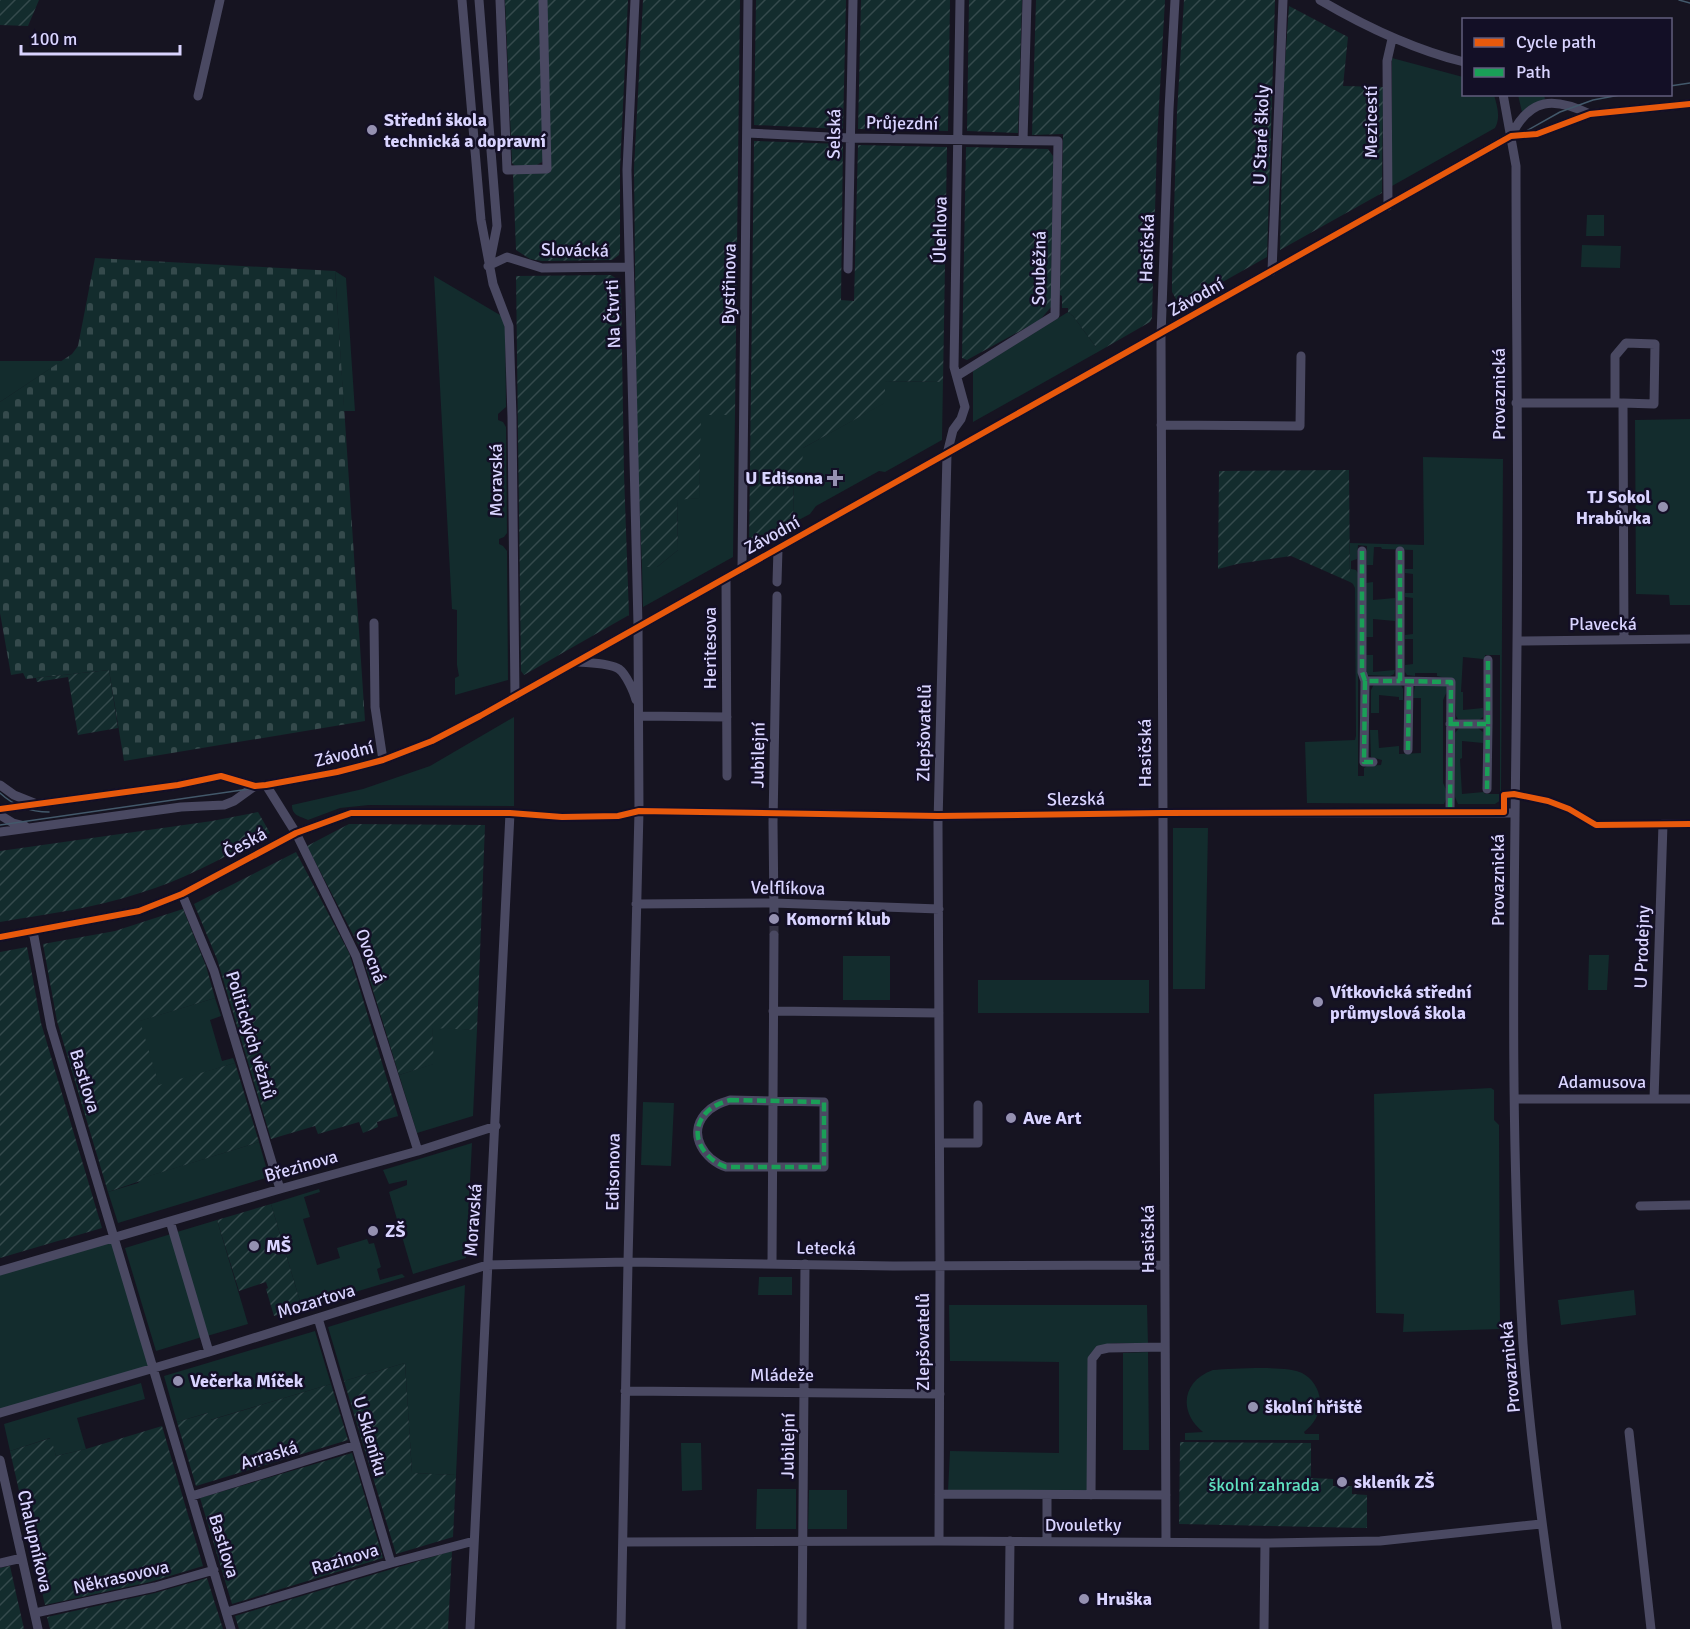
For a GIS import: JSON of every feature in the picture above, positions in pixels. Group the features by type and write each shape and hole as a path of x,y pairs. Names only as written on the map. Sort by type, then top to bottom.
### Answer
{"street":[{"path":"198,96 220,0"},
{"name":"Moravská","path":"462,0 481,220 493,285 509,326 515,697"},
{"path":"479,0 497,226 488,266"},
{"path":"500,0 507,170 547,169 543,0"},
{"name":"Na Čtvrti","path":"635,0 627,170 638,628"},
{"name":"Bystřinova","path":"742,569 748,0"},
{"name":"Selská","path":"848,269 853,0"},
{"name":"Úlehlova","path":"947,454 953,430 961,419 965,407 954,367 960,0"},
{"path":"1023,140 1027,0"},
{"name":"Hasičská","path":"1166,1541 1161,334 1168,109 1175,0"},
{"name":"U Staré školy","path":"1272,271 1283,0"},
{"path":"1320,0 1392,39 1462,62"},
{"name":"Mezicestí","path":"1388,206 1387,61 1392,39"},
{"name":"Provaznická","path":"1503,96 1516,166 1515,1099 1523,1346 1541,1524 1557,1629"},
{"path":"1511,136 1521,118 1546,103 1566,103 1590,114"},
{"path":"1511,136 1537,134 1590,114 1690,104"},
{"name":"Průjezdní","path":"747,133 850,138 1058,141"},
{"name":"Závodní","path":"0,809 178,785 221,776 255,786 266,785 330,774 383,760 448,733 1511,136"},
{"name":"Souběžná","path":"957,376 1055,315 1058,141"},
{"name":"Slovácká","path":"488,266 507,257 542,268 628,267"},
{"path":"1515,403 1619,403 1654,404 1655,344 1626,343 1616,356 1619,403 1624,640"},
{"path":"1161,425 1300,426 1301,356"},
{"name":"Zlepšovatelů","path":"939,1541 938,816 947,454"},
{"path":"777,582 778,549"},
{"path":"1362,551 1364,762 1373,762"},
{"path":"1400,551 1408,750"},
{"name":"Heritesova","path":"726,578 727,776"},
{"name":"Jubilejní","path":"774,914 777,596"},
{"path":"374,623 375,707 383,760"},
{"name":"Edisonova","path":"621,1629 639,811 638,628"},
{"name":"Plavecká","path":"1517,641 1690,639"},
{"path":"1487,789 1488,660"},
{"name":"Edisonova","path":"577,662 600,664 619,669 633,690 640,717"},
{"path":"1365,681 1450,682 1450,813"},
{"path":"640,717 727,717"},
{"path":"1450,724 1488,724"},
{"name":"Ovocná","path":"266,785 296,833 356,956 418,1151"},
{"path":"0,786 21,799 46,804"},
{"name":"Závodní","path":"0,832 181,807 224,805 234,801 255,786"},
{"name":"Slezská","path":"639,811 938,816 1162,813 1514,813"},
{"name":"Česká","path":"0,937 139,911 182,894 296,833 351,813 510,813"},
{"name":"Moravská","path":"470,1629 510,813"},
{"path":"0,815 16,824 37,827"},
{"name":"U Prodejny","path":"1654,1099 1663,824 1690,824"},
{"name":"Politických vězňů","path":"182,894 214,971 280,1189"},
{"name":"Velflíkova","path":"636,904 774,903 939,909"},
{"name":"Bastlova","path":"33,931 51,1027 231,1629"},
{"path":"772,1264 774,935"},
{"path":"773,1011 939,1013"},
{"name":"Adamusova","path":"1515,1099 1690,1099"},
{"path":"730,1100 824,1102 824,1167 772,1167 726,1167 714,1163 704,1153 699,1141 703,1116 715,1105 730,1100"},
{"path":"940,1143 978,1143 978,1105"},
{"name":"Březinova","path":"0,1271 418,1151 496,1126"},
{"path":"1640,1206 1690,1205"},
{"path":"170,1221 209,1352"},
{"name":"Letecká","path":"487,1265 628,1262 940,1266 1165,1264"},
{"name":"Jubilejní","path":"802,1629 805,1264"},
{"name":"Mozartova","path":"0,1413 155,1369 487,1265"},
{"name":"U Skleníku","path":"318,1318 391,1563"},
{"path":"1092,1495 1092,1359 1099,1350 1108,1348 1165,1347"},
{"name":"Mládeže","path":"625,1390 940,1394"},
{"path":"1629,1432 1651,1629"},
{"name":"Arraská","path":"192,1496 356,1445"},
{"name":"Chalupníkova","path":"0,1460 38,1629"},
{"path":"939,1494 1166,1495"},
{"path":"1047,1495 1047,1541"},
{"name":"Dvouletky","path":"623,1542 1166,1541 1264,1543 1397,1540 1541,1524"},
{"name":"Razinova","path":"227,1612 474,1541"},
{"path":"1009,1629 1010,1541"},
{"path":"1264,1543 1264,1629"},
{"path":"0,1563 22,1558"},
{"name":"Někrasovova","path":"35,1613 155,1587 214,1570"}],"green space":[{"path":"0,0 39,0 28,26 0,25"},
{"path":"505,0 539,0 543,158 542,162 535,166 515,166 512,163"},
{"path":"546,0 628,0 620,169 620,249 619,255 612,260 542,261 530,259 516,250 513,174 550,173"},
{"path":"643,0 740,0 735,415 701,415 699,498 677,500 678,550 657,567 642,567 637,449 634,168"},
{"path":"756,0 846,0 843,129 754,125"},
{"path":"861,0 950,0 948,131 858,129"},
{"path":"969,0 1022,0 1018,133 967,131"},
{"path":"1036,0 1165,0 1157,141 1152,318 1150,322 1096,353 1096,347 1068,312 1068,308 1062,308 1062,296 1060,295 1063,134 1032,135"},
{"path":"1184,0 1275,0 1267,257 1180,306 1172,292 1172,278 1177,112"},
{"path":"1289,6 1348,37 1343,86 1383,87 1382,193 1280,250 1284,77"},
{"path":"1392,58 1462,77 1462,96 1494,96 1498,116 1495,128 1392,186"},
{"path":"1518,96 1544,96 1545,99 1522,112"},
{"path":"754,141 843,144 841,300 854,301 858,145 947,147 943,382 885,381 885,403 803,448 802,467 794,467 793,523 749,548"},
{"path":"966,147 1048,149 1053,156 1051,307 1040,320 967,360 962,358"},
{"path":"1587,215 1604,215 1604,236 1586,236"},
{"path":"1582,245 1621,246 1620,268 1581,267"},
{"path":"95,258 335,271 365,721 124,761 109,670 26,679 23,673 11,675 0,613 0,402 72,354 78,346"},
{"path":"335,271 346,278 355,411 344,411"},
{"path":"611,275 617,279 621,287 629,615 524,675 521,671 516,276"},
{"path":"434,276 505,318 506,407 498,414 498,420 506,427 507,533 499,539 499,544 507,551 508,680 455,695 455,678 459,676 457,610 452,609"},
{"path":"1068,312 1096,347 1096,353 973,422 973,371"},
{"path":"0,361 62,361 0,402"},
{"path":"885,381 943,382 942,440 885,472 879,471 816,506 810,514 793,523 794,467 803,448 884,403"},
{"path":"700,415 735,415 733,557 643,607 642,567 657,567 678,550 677,499 699,498"},
{"name":"TJ Sokol Hrabůvka","path":"1690,419 1690,605 1670,605 1669,595 1636,594 1635,420"},
{"path":"1423,457 1503,459 1501,800 1495,804 1458,804 1455,797 1455,733 1459,728 1478,728 1483,732 1483,743 1462,741 1462,758 1460,759 1462,794 1484,792 1485,794 1500,794 1500,655 1485,655 1485,659 1463,657 1461,692 1463,692 1463,710 1483,708 1483,717 1479,720 1458,719 1455,689 1451,679 1437,676 1437,673 1415,673 1415,676 1407,675 1405,672 1405,665 1413,664 1413,639 1405,639 1405,635 1413,634 1413,598 1405,597 1405,593 1413,593 1413,574 1405,573 1405,569 1413,569 1413,550 1374,547 1373,565 1367,565 1367,546 1358,545 1357,559 1351,561 1351,569 1358,573 1358,776 1364,776 1364,768 1367,766 1381,765 1382,760 1371,757 1370,730 1378,730 1379,748 1399,746 1399,754 1421,753 1421,698 1413,698 1415,685 1447,686 1443,700 1443,783 1446,798 1444,804 1307,803 1305,742 1355,740 1356,736 1355,588 1350,582 1350,543 1424,545"},
{"path":"1349,470 1350,582 1291,556 1218,569 1219,471"},
{"path":"1373,582 1373,600 1395,598 1395,621 1373,619 1373,637 1366,637 1366,583"},
{"path":"1366,655 1373,655 1373,672 1395,670 1394,674 1390,676 1367,675"},
{"path":"109,670 118,728 78,735 68,677 37,682 36,678"},
{"path":"1374,684 1401,685 1403,700 1399,700 1399,697 1379,695 1379,713 1371,713 1371,690"},
{"path":"514,717 514,806 369,805 340,808 308,820 293,811 292,805 363,789 430,766"},
{"path":"258,812 270,833 174,881 106,903 0,922 0,851 212,821"},
{"path":"349,824 485,825 477,1030 432,1028 434,1064 399,1075 360,948 307,846"},
{"path":"1173,828 1208,828 1205,989 1173,989"},
{"path":"296,852 349,953 398,1116 377,1122 378,1127 363,1133 359,1122 318,1134 315,1126 271,1139 217,959 194,904"},
{"path":"183,909 206,966 215,998 140,1021 159,1085 235,1063 259,1142 143,1178 143,1180 108,1192 57,1021 43,944 115,931"},
{"path":"27,947 41,1023 102,1228 0,1258 0,952"},
{"path":"1589,955 1609,955 1607,990 1588,990"},
{"path":"843,956 890,956 890,1000 843,1000"},
{"path":"978,980 1149,980 1149,1013 978,1013"},
{"path":"215,998 221,1016 210,1020 222,1061 233,1058 235,1063 159,1086 139,1021"},
{"path":"432,1027 477,1030 473,1116 417,1133 399,1075 433,1064"},
{"path":"1491,1088 1494,1090 1494,1120 1499,1125 1500,1329 1403,1332 1404,1314 1376,1313 1374,1094"},
{"path":"643,1102 674,1103 671,1166 641,1165"},
{"path":"259,1142 269,1177 118,1223 108,1192 138,1183 142,1178"},
{"path":"472,1143 466,1258 413,1274 389,1192 407,1185 407,1180 389,1184 383,1170"},
{"path":"319,1189 320,1192 304,1197 310,1217 303,1219 317,1265 340,1258 337,1248 367,1239 369,1244 374,1243 381,1267 377,1269 380,1280 402,1274 405,1277 302,1308 271,1204"},
{"name":"MŠ","path":"271,1204 302,1308 274,1316 266,1282 239,1291 217,1220"},
{"path":"217,1220 248,1324 207,1336 177,1232"},
{"path":"171,1234 202,1337 156,1351 125,1248"},
{"path":"115,1238 155,1369 0,1413 0,1271"},
{"path":"759,1277 792,1277 792,1295 758,1295"},
{"path":"465,1285 456,1475 412,1473 405,1363 344,1381 328,1327"},
{"path":"1634,1290 1636,1315 1561,1325 1558,1300"},
{"path":"949,1305 1147,1305 1148,1344 1109,1344 1090,1354 1088,1491 948,1491 950,1451 1059,1453 1059,1362 950,1361"},
{"path":"315,1331 331,1384 210,1420 207,1413 177,1422 164,1376"},
{"path":"1148,1352 1149,1450 1123,1450 1123,1353"},
{"path":"405,1363 412,1473 456,1475 453,1537 396,1554 344,1381"},
{"name":"školní hřiště","path":"1272,1368 1306,1375 1317,1388 1320,1405 1316,1418 1304,1432 1305,1434 1319,1434 1319,1440 1185,1440 1185,1433 1203,1432 1195,1424 1187,1406 1190,1389 1203,1375 1213,1370"},
{"path":"141,1383 145,1399 77,1418 86,1449 56,1456 50,1438 10,1451 4,1424"},
{"path":"331,1384 348,1440 196,1486 177,1422 208,1413 211,1420"},
{"path":"162,1426 203,1566 150,1582 45,1605 10,1451 51,1438 56,1456"},
{"name":"školní zahrada","path":"1180,1442 1311,1443 1311,1478 1333,1479 1333,1486 1352,1486 1352,1494 1367,1495 1367,1528 1179,1524"},
{"path":"681,1443 701,1443 702,1490 682,1491"},
{"path":"352,1453 383,1558 232,1604 200,1498"},
{"path":"757,1489 796,1489 796,1529 756,1529"},
{"path":"809,1490 847,1490 847,1529 808,1529"},
{"path":"452,1551 448,1629 239,1629 235,1616"},
{"path":"10,1566 24,1629 0,1629 0,1568"},
{"path":"207,1578 223,1629 50,1629 47,1617 155,1593"}],"tunnel":[{"path":"774,914 774,935"}],"tram line":[{"path":"1679,0 1690,3"},
{"path":"1672,86 1690,83"},
{"path":"0,825 312,780 358,770 414,751 514,700 1560,112 1593,100 1614,96"},
{"path":"0,793 23,807 49,812"}],"marked path":[{"path":"1362,551 1362,672 1365,681 1400,681"},
{"path":"1400,551 1400,681 1451,682 1450,813"},
{"path":"1488,660 1488,724"},
{"path":"1365,681 1364,762 1373,762"},
{"path":"1408,750 1409,682"},
{"path":"1450,724 1488,724 1487,789"},
{"path":"730,1100 824,1102 824,1167 726,1167 718,1164 705,1153 698,1138 698,1130 700,1122 710,1109 730,1100"}],"cycle path":[{"path":"0,809 178,785 221,776 255,786 266,785 337,772 383,760 432,741 1511,136 1537,134 1590,114 1690,104"},
{"path":"0,937 139,911 182,894 296,833 351,813 510,813 562,817 618,816 639,811 938,816 1504,812 1504,795 1514,794 1548,801 1569,809 1596,825 1690,824"}],"place":[{"name":"Střední škola technická a dopravní","path":"372,130"},
{"name":"U Edisona","path":"835,478"},
{"name":"TJ Sokol Hrabůvka","path":"1663,507"},
{"name":"Komorní klub","path":"774,919"},
{"name":"Vítkovická střední průmyslová škola","path":"1318,1002"},
{"name":"Ave Art","path":"1011,1118"},
{"name":"ZŠ","path":"373,1231"},
{"name":"MŠ","path":"254,1246"},
{"name":"Večerka Míček","path":"178,1381"},
{"name":"školní hřiště","path":"1253,1407"},
{"name":"skleník ZŠ","path":"1342,1482"},
{"name":"Hruška","path":"1084,1599"}]}
